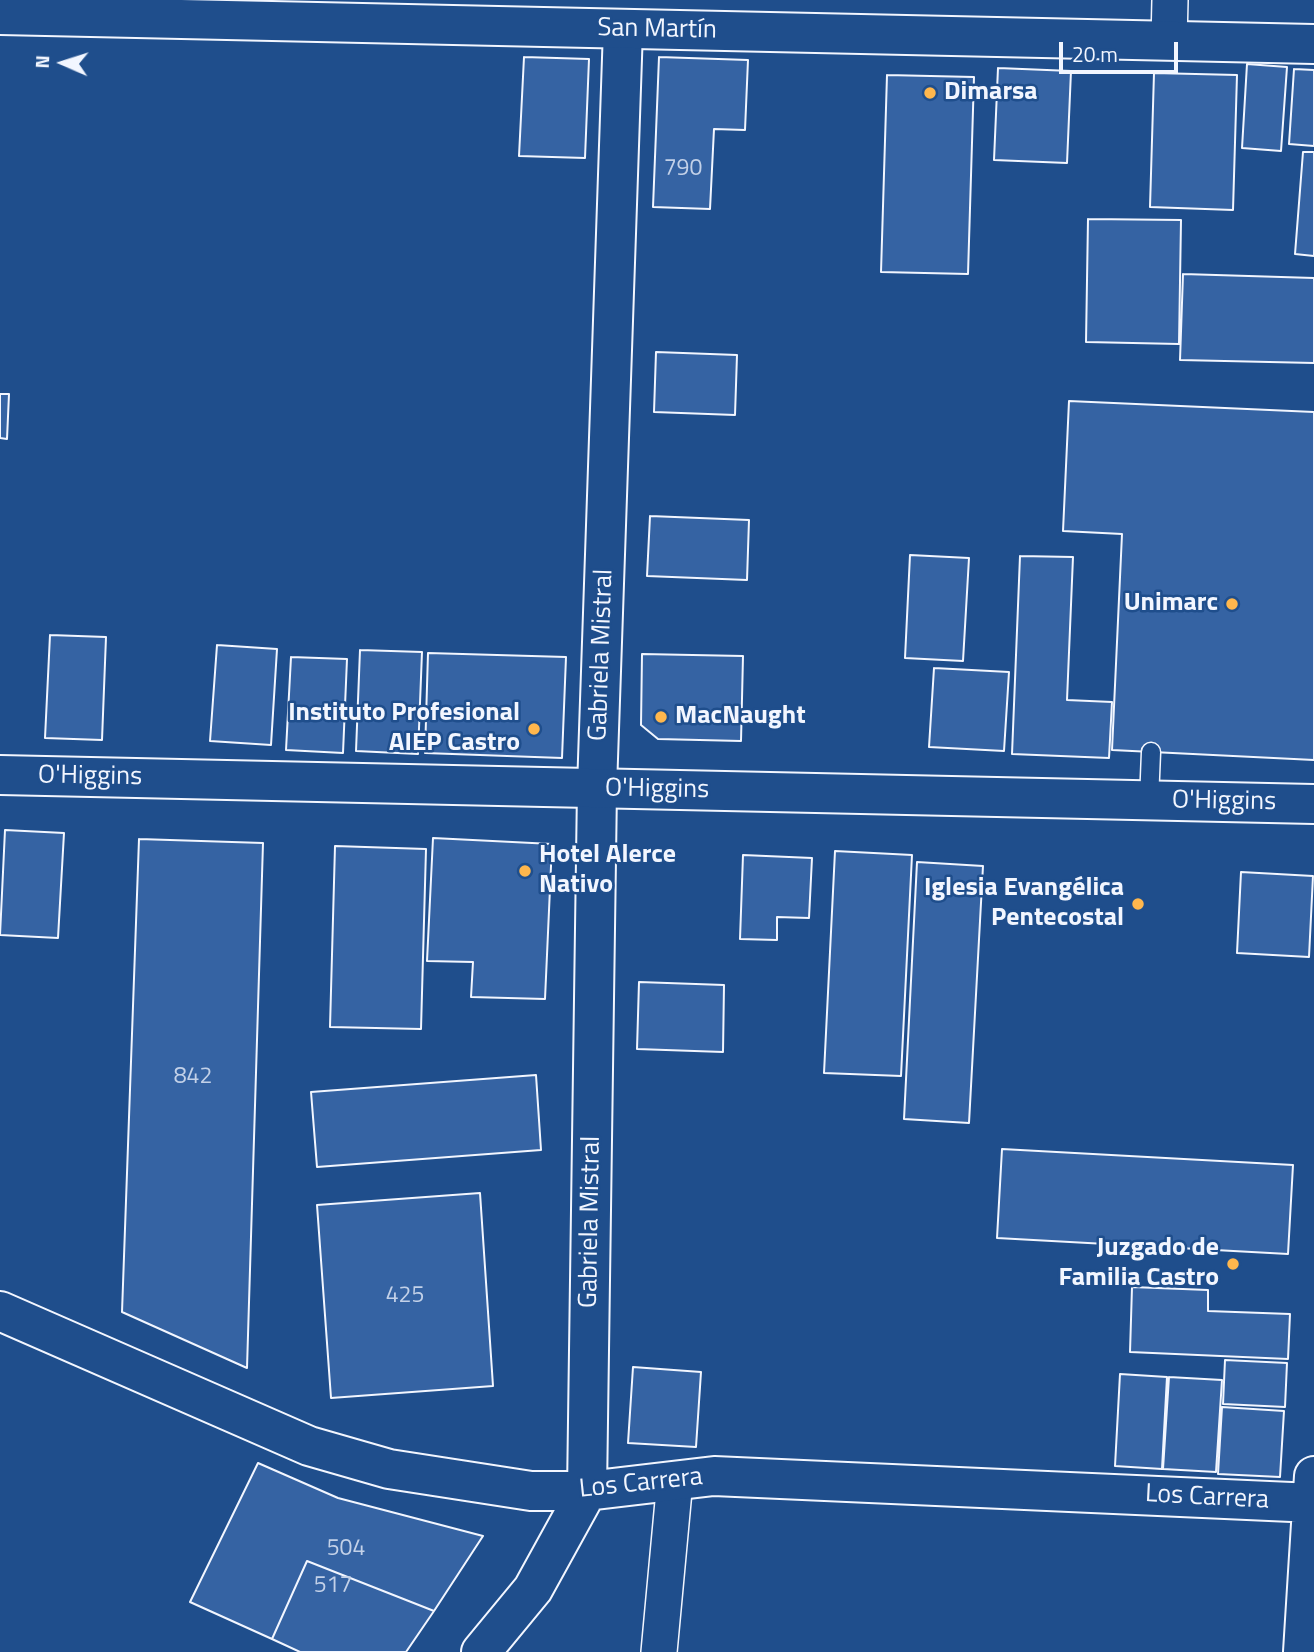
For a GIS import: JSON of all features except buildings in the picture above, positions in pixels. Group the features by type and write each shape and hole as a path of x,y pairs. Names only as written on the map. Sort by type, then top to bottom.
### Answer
{"main road":[{"name":"San Martín","path":"0,15 392,12 623,29 1314,44"},
{"name":"Gabriela Mistral","path":"587,1492 597,788 623,29"},
{"name":"O'Higgins","path":"0,775 1314,804"},
{"name":"Los Carrera","path":"0,1311 309,1446 389,1469 531,1490 587,1492 714,1476 1313,1494"},
{"path":"481,1652 533,1589 587,1492"},
{"path":"1303,1652 1313,1494"}],"street":[{"path":"1169,41 1170,0"},
{"path":"659,1652 675,1480"}],"lane":[{"path":"1149,801 1150,752"}],"place":[{"name":"Dimarsa","path":"930,93"},
{"name":"Unimarc","path":"1232,604"},
{"name":"MacNaught","path":"661,717"},
{"name":"Instituto Profesional AIEP Castro","path":"534,729"},
{"name":"Hotel Alerce Nativo","path":"525,871"},
{"name":"Iglesia Evangélica Pentecostal","path":"1138,904"},
{"name":"Juzgado de Familia Castro","path":"1233,1264"}]}
